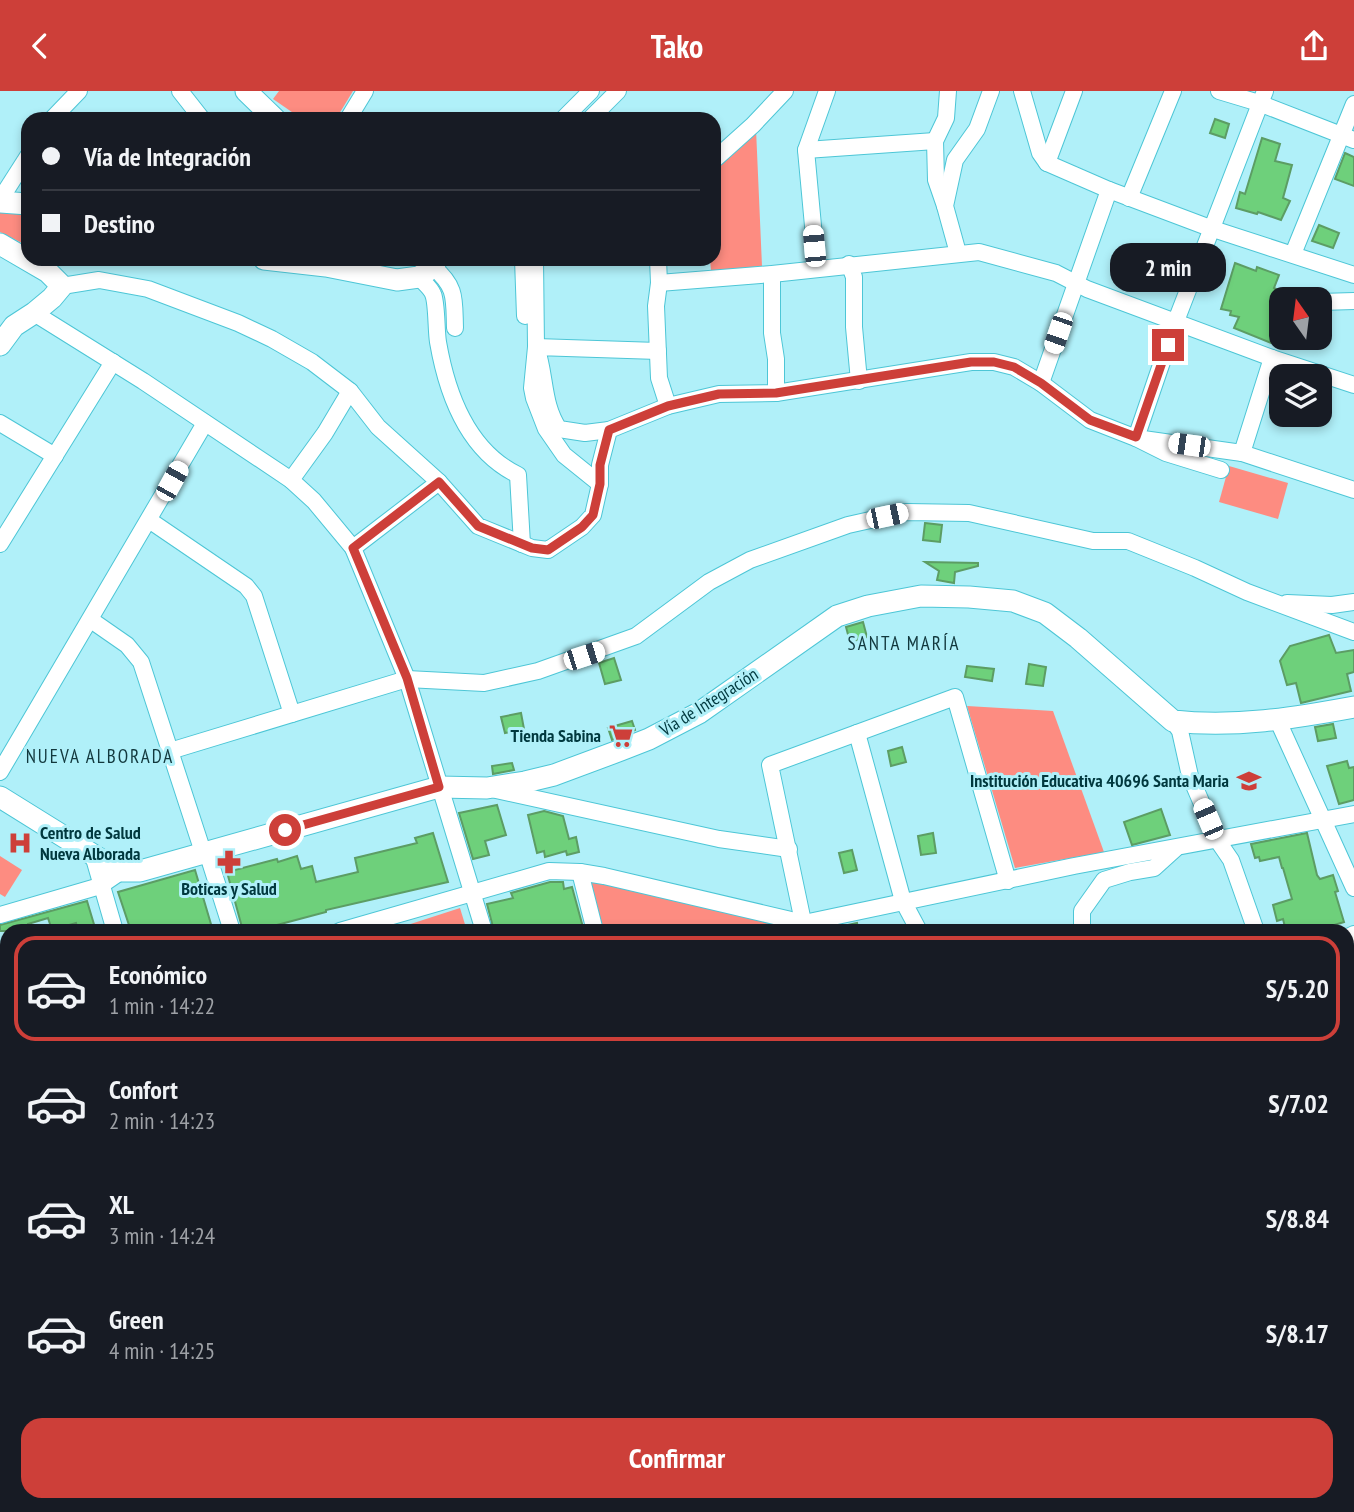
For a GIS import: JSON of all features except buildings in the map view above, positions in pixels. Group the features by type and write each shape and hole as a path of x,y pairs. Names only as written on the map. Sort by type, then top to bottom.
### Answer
{"main road":[{"path":"246,91 266,112"},
{"path":"0,201 21,203"},
{"path":"0,244 21,256"},
{"path":"0,345 7,329 34,313 62,286 38,266"},
{"path":"326,266 397,281 430,268"},
{"name":"Vía de Integración","path":"122,871 140,871 439,787 486,788 554,775 649,739 709,706 838,616 868,606 921,596 1013,601 1045,613 1173,721"},
{"path":"1173,721 1278,721 1354,707"},
{"path":"0,797 122,871"}],"street":[{"path":"59,112 79,91"},
{"path":"180,91 196,112"},
{"path":"352,112 365,91"},
{"path":"570,112 591,91"},
{"path":"597,112 618,91"},
{"path":"721,154 785,91"},
{"path":"817,269 806,150 827,91"},
{"path":"948,91 946,118 936,141 936,180 958,253"},
{"path":"945,206 955,160 977,129 991,91"},
{"path":"1022,91 1040,153 1046,163 1129,198 1354,275"},
{"path":"1046,163 1074,91"},
{"path":"1129,198 1173,91"},
{"path":"1219,91 1262,97 1348,138"},
{"path":"1136,437 1175,321 1262,97"},
{"path":"1293,254 1348,138 1354,104"},
{"path":"806,150 936,141"},
{"path":"0,201 21,167"},
{"path":"1041,383 1109,190"},
{"path":"659,283 979,252 1056,273 1075,283 1272,358 1354,384"},
{"path":"849,264 855,277 854,327 859,381"},
{"path":"523,266 526,373 547,429 564,455 600,484"},
{"path":"532,388 536,347 535,266"},
{"path":"658,266 656,306 659,378 668,406"},
{"path":"430,268 446,278 452,287 455,328"},
{"path":"430,268 443,366 457,411 492,458 501,467 518,475 522,544"},
{"path":"772,274 776,393"},
{"path":"62,286 99,280 148,289 272,339 312,362 350,391 378,427 439,482 478,526 532,548 548,550 565,541 593,515 600,484 600,465 609,430"},
{"path":"1332,302 1354,302"},
{"path":"34,313 291,480 314,501 353,548 407,678 482,924"},
{"path":"536,347 658,351"},
{"path":"536,347 542,364 548,409 559,429 585,433 609,430 668,406 719,394 776,393 971,362 994,362 1014,367 1041,383 1090,420 1136,437 1166,453 1221,470"},
{"path":"1242,453 1272,358"},
{"path":"0,544 113,362"},
{"path":"291,480 325,433 350,391"},
{"path":"0,422 55,456"},
{"path":"0,772 205,423"},
{"path":"1136,437 1242,453 1354,490"},
{"path":"353,548 439,482"},
{"path":"170,751 407,678 484,683 538,671 636,636 709,582 750,560 848,525 906,512 969,513 1093,541 1128,541 1276,603 1354,632"},
{"path":"149,520 234,578 254,596 292,714"},
{"path":"1276,603 1332,605 1354,602"},
{"path":"91,620 127,645 141,662 201,846 207,852 230,924"},
{"path":"804,924 771,765 955,697 1008,881"},
{"path":"1173,721 1180,731 1190,776 1217,841 1231,860 1254,924"},
{"path":"1278,721 1354,888"},
{"path":"857,733 903,901 915,924"},
{"path":"486,788 719,839 789,849"},
{"path":"816,924 903,901 1354,814"},
{"path":"1082,924 1082,911 1104,880 1154,868 1176,848"},
{"path":"93,855 112,924"},
{"path":"0,915 100,886 122,871"},
{"path":"363,924 550,871 580,871 793,924"},
{"path":"580,871 592,924"}],"shaded area":[{"path":"279,91 353,91 340,112 292,112 273,99"},
{"path":"756,129 762,266 711,271 711,266 721,266 721,164"},
{"path":"0,212 21,213 21,242 0,232"},
{"path":"1229,466 1288,483 1278,519 1219,502"},
{"path":"967,706 1053,711 1104,852 1015,868"},
{"path":"0,856 22,870 5,897 0,894"},
{"path":"590,879 777,924 600,924"},
{"path":"460,908 465,924 411,924"}],"place":[{"name":"Tienda Sabina","path":"621,736"},
{"name":"Institución Educativa 40696 Santa Maria","path":"1249,781"},
{"name":"Centro de Salud Nueva Alborada","path":"20,843"},
{"name":"Boticas y Salud","path":"229,862"}],"district":[{"name":"SANTA MARÍA","path":"904,643"},
{"name":"NUEVA ALBORADA","path":"100,756"}],"route":[{"path":"285,830 439,787 407,678 353,548 439,482 478,526 532,548 548,550 565,541 593,515 600,484 600,465 609,430 668,406 719,394 776,393 958,363 994,362 1014,367 1041,383 1090,420 1136,437 1168,345"}]}
